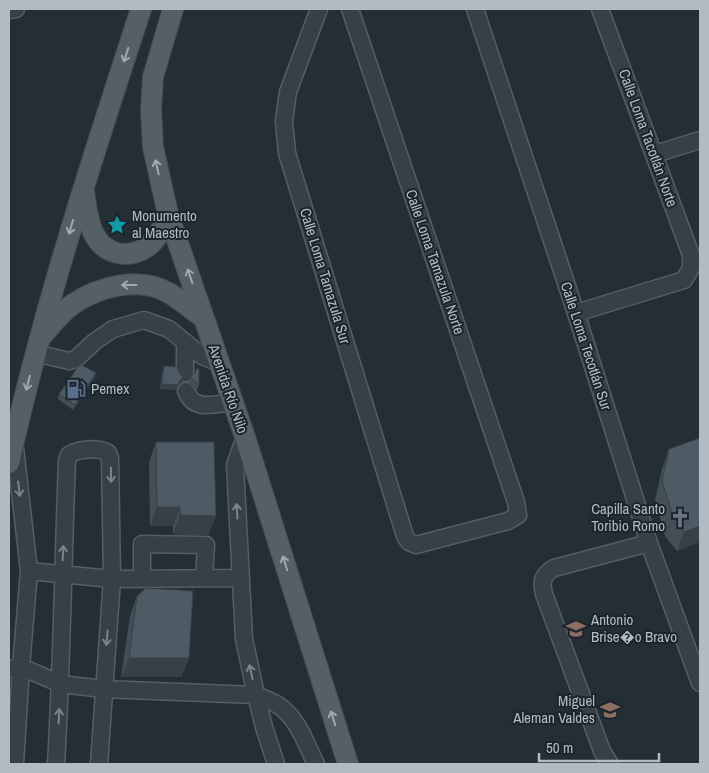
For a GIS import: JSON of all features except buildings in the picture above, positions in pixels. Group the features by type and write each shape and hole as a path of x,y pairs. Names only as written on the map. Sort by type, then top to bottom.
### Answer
{"main road":[{"path":"9,463 13,435 83,185 141,9"},
{"name":"Avenida Río Nilo","path":"173,9 153,77 151,110 153,147 168,214 245,437 348,764"},
{"path":"83,185 93,233 110,252 123,254 146,247 157,236 168,214"},
{"path":"37,347 72,305 91,294 112,286 136,285 168,292 204,318"}],"street":[{"name":"Calle Loma Tamazula Sur","path":"319,9 288,92 284,121 287,153 405,536 409,542 416,546 508,521 518,515"},
{"name":"Calle Loma Tamazula Norte","path":"350,9 513,492 518,515"},
{"name":"Calle Loma Tecotlán Sur","path":"474,9 576,313 649,543 700,683"},
{"name":"Calle Loma Tacotlán Norte","path":"576,313 684,280 691,268 691,255 600,9"},
{"path":"655,154 700,140"},
{"path":"37,347 69,361 76,359 94,342 113,329 144,320 169,329 202,356 219,363"},
{"path":"185,343 185,373"},
{"path":"186,391 193,403 200,405 233,402"},
{"path":"13,435 29,571 15,668 15,764"},
{"path":"245,437 235,466 244,639 264,728 276,764"},
{"path":"56,764 61,684 62,574 69,455 75,451 102,450 108,453 110,458 112,579 99,764"},
{"path":"610,764 602,751 544,594 542,579 546,573 554,568 649,543"},
{"path":"142,579 142,544 206,545 204,578"},
{"path":"29,571 112,579 240,578"},
{"path":"15,668 61,684 103,689 256,695 278,705 287,713 297,725 316,764"}],"place":[{"name":"Monumento al Maestro","path":"117,225"},
{"name":"Pemex","path":"76,389"},
{"name":"Capilla Santo Toribio Romo","path":"680,518"},
{"name":"Antonio Brise�o Bravo","path":"576,629"},
{"name":"Miguel Aleman Valdes","path":"610,710"}]}
